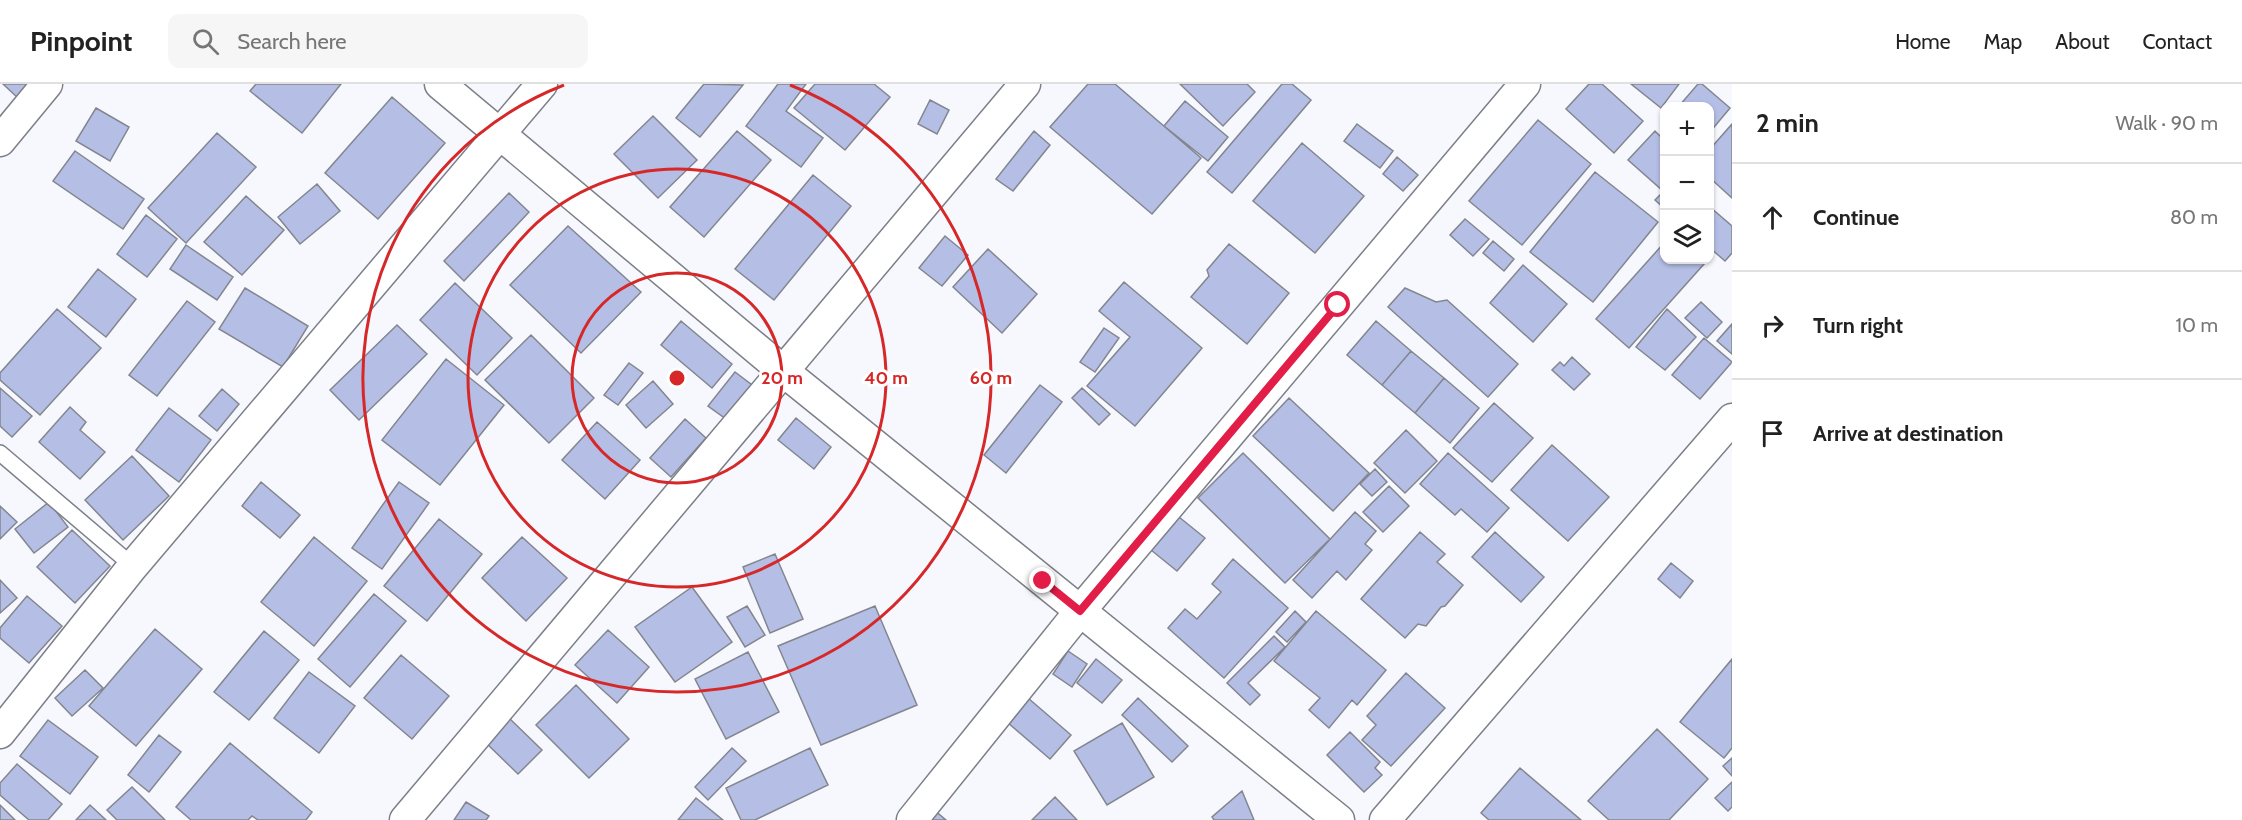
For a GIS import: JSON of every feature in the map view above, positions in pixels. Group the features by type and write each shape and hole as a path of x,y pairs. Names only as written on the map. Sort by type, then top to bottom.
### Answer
{"street":[{"path":"0,141 47,84"},
{"path":"440,84 782,370 1339,820"},
{"path":"0,733 133,566 542,84"},
{"path":"405,820 1025,84"},
{"path":"912,820 1080,611 1525,84"},
{"path":"1385,820 1732,419"}],"lane":[{"path":"0,453 133,566"}],"building":[{"path":"3,84 32,84 20,100"},
{"path":"256,84 341,84 302,133 250,91"},
{"path":"704,84 743,85 700,137 676,118"},
{"path":"778,84 806,84 786,111 823,138 801,167 746,126"},
{"path":"815,84 874,84 890,97 845,150 794,108"},
{"path":"1088,84 1115,84 1201,158 1152,214 1050,127"},
{"path":"1180,84 1247,84 1255,92 1223,126"},
{"path":"1282,84 1292,84 1311,100 1232,193 1207,172"},
{"path":"1589,84 1602,84 1643,121 1614,153 1566,109"},
{"path":"1631,84 1679,84 1666,102 1660,102 1660,107"},
{"path":"1698,84 1702,84 1730,108 1714,127 1714,102 1682,102"},
{"path":"392,97 445,143 378,219 325,173"},
{"path":"930,100 949,110 937,134 918,124"},
{"path":"1185,101 1228,137 1208,161 1164,126"},
{"path":"96,108 129,127 110,161 76,141"},
{"path":"653,116 697,160 658,198 614,154"},
{"path":"1538,120 1591,164 1522,245 1469,201"},
{"path":"1357,124 1393,151 1380,168 1344,141"},
{"path":"1732,124 1732,198 1714,182 1714,144"},
{"path":"737,131 771,160 704,237 670,207"},
{"path":"1034,131 1050,145 1013,191 996,179"},
{"path":"1655,131 1660,136 1660,188 1628,160"},
{"path":"217,133 256,167 186,243 148,208"},
{"path":"1302,143 1364,196 1315,253 1253,201"},
{"path":"75,151 144,199 123,229 53,181"},
{"path":"1397,157 1418,175 1403,191 1383,174"},
{"path":"1595,172 1658,222 1593,302 1530,252"},
{"path":"813,175 851,206 774,300 735,269"},
{"path":"317,184 340,211 300,244 278,217"},
{"path":"509,193 529,212 464,281 444,261"},
{"path":"1660,195 1660,204 1655,200"},
{"path":"246,196 284,230 242,275 204,242"},
{"path":"1714,210 1732,226 1732,253 1725,261 1714,251"},
{"path":"146,215 177,239 147,277 117,254"},
{"path":"1465,219 1489,239 1473,256 1450,235"},
{"path":"568,226 641,292 581,353 510,285"},
{"path":"945,236 968,255 942,286 919,268"},
{"path":"1493,241 1514,259 1504,271 1483,253"},
{"path":"1229,244 1289,293 1247,344 1191,297 1209,276 1207,270"},
{"path":"186,245 233,277 217,300 170,269"},
{"path":"1660,247 1660,264 1704,264 1629,348 1596,319"},
{"path":"988,249 1037,294 1002,333 953,287"},
{"path":"1523,265 1567,304 1533,342 1490,303"},
{"path":"98,269 136,299 106,337 68,307"},
{"path":"1124,282 1202,348 1135,426 1087,386 1130,337 1099,311"},
{"path":"455,283 512,338 477,375 420,320"},
{"path":"245,288 308,326 283,367 219,329"},
{"path":"1405,288 1436,302 1447,300 1518,364 1488,397 1388,307"},
{"path":"187,301 215,322 157,396 129,375"},
{"path":"1701,302 1722,322 1707,338 1685,318"},
{"path":"57,309 101,348 40,415 0,380 0,373"},
{"path":"1667,309 1696,337 1665,370 1636,347"},
{"path":"681,321 732,364 712,388 661,345"},
{"path":"1376,321 1411,351 1382,385 1347,355"},
{"path":"1732,324 1732,354 1717,341"},
{"path":"397,325 427,354 359,420 330,390"},
{"path":"1104,328 1119,338 1095,372 1080,362"},
{"path":"531,335 594,398 549,443 485,380"},
{"path":"1704,338 1732,362 1700,399 1672,375"},
{"path":"1411,351 1444,378 1415,413 1382,385"},
{"path":"1572,357 1590,374 1574,390 1552,370 1560,362 1564,366"},
{"path":"446,359 504,405 440,485 382,440"},
{"path":"629,363 643,373 618,405 604,395"},
{"path":"735,372 752,385 726,419 708,406"},
{"path":"1444,378 1479,408 1450,443 1415,413"},
{"path":"653,381 673,404 646,428 626,405"},
{"path":"1040,385 1062,402 1006,473 984,455"},
{"path":"0,388 32,416 12,437 0,426"},
{"path":"1082,388 1110,414 1099,425 1072,398"},
{"path":"222,389 239,404 217,431 199,416"},
{"path":"1289,398 1369,473 1333,511 1253,436"},
{"path":"1494,403 1533,438 1492,482 1453,448"},
{"path":"70,407 86,422 80,430 105,452 80,479 39,442"},
{"path":"169,408 211,440 179,482 136,450"},
{"path":"796,418 831,447 814,469 778,440"},
{"path":"685,419 706,438 671,477 650,458"},
{"path":"597,422 640,460 605,499 562,460"},
{"path":"1406,430 1437,461 1405,493 1374,463"},
{"path":"1552,445 1609,497 1568,541 1511,490"},
{"path":"1243,453 1330,539 1285,583 1198,498"},
{"path":"1448,453 1509,508 1487,532 1461,509 1455,515 1420,484"},
{"path":"132,456 169,496 123,540 85,500"},
{"path":"1375,469 1387,482 1372,496 1360,484"},
{"path":"261,482 300,515 280,538 242,506"},
{"path":"399,482 429,503 382,569 352,548"},
{"path":"1389,486 1409,506 1383,532 1363,512"},
{"path":"49,502 68,527 34,553 15,529"},
{"path":"0,506 17,522 0,539"},
{"path":"1355,512 1376,531 1365,544 1372,550 1346,580 1337,571 1312,598 1293,580"},
{"path":"1179,517 1205,538 1177,571 1151,550"},
{"path":"439,519 482,554 427,621 384,586"},
{"path":"72,530 110,566 75,603 37,567"},
{"path":"1420,532 1445,554 1437,562 1463,585 1426,626 1418,624 1405,638 1361,599"},
{"path":"1495,532 1544,577 1521,602 1472,557"},
{"path":"314,537 367,581 314,646 261,602"},
{"path":"522,537 567,578 526,621 482,578"},
{"path":"775,554 803,619 770,633 743,567"},
{"path":"1233,559 1288,608 1224,678 1168,628 1185,609 1197,619 1221,592 1212,584"},
{"path":"1671,563 1693,581 1680,598 1658,579"},
{"path":"0,580 17,598 0,613"},
{"path":"692,587 732,642 675,682 635,627"},
{"path":"374,594 406,621 350,687 318,659"},
{"path":"27,596 62,626 29,663 0,638 0,628"},
{"path":"747,606 765,635 745,647 727,617"},
{"path":"875,606 917,705 821,745 778,646"},
{"path":"1295,611 1306,622 1287,642 1276,632"},
{"path":"1316,611 1386,670 1357,705 1352,700 1329,728 1309,710 1320,698 1274,661"},
{"path":"155,629 202,669 136,746 89,706"},
{"path":"608,630 649,667 617,703 575,665"},
{"path":"264,631 299,660 249,720 214,692"},
{"path":"1274,636 1285,647 1248,683 1260,695 1250,705 1227,683"},
{"path":"1068,651 1087,664 1072,687 1053,674"},
{"path":"748,652 779,712 726,739 695,679"},
{"path":"401,655 449,696 412,739 364,698"},
{"path":"1096,659 1122,680 1102,703 1077,683"},
{"path":"1732,659 1732,748 1724,758 1680,722"},
{"path":"85,670 103,688 72,716 55,698"},
{"path":"309,672 355,706 319,753 274,718"},
{"path":"1406,673 1445,708 1391,766 1362,740 1376,725 1367,716"},
{"path":"576,685 629,739 589,778 536,725"},
{"path":"1028,698 1071,735 1050,759 1007,722"},
{"path":"1138,698 1188,746 1172,762 1122,715"},
{"path":"506,715 542,750 518,774 482,739"},
{"path":"48,720 98,757 70,794 20,756"},
{"path":"1122,723 1154,777 1107,805 1074,751"},
{"path":"1657,729 1708,779 1669,820 1609,820 1588,801"},
{"path":"1350,732 1380,762 1375,768 1382,775 1364,792 1327,755"},
{"path":"159,735 181,752 149,792 128,775"},
{"path":"230,743 312,812 306,820 258,820 252,816 248,820 191,820 176,807"},
{"path":"732,748 746,761 708,800 695,787"},
{"path":"810,748 828,785 755,820 741,820 726,788"},
{"path":"1732,758 1732,776 1723,766"},
{"path":"17,764 62,804 48,820 29,820 0,795 0,783"},
{"path":"1520,768 1581,820 1489,820 1481,813"},
{"path":"1732,782 1732,807 1728,811 1715,798"},
{"path":"132,787 165,820 117,820 107,810"},
{"path":"1242,791 1254,820 1214,820 1212,817"},
{"path":"1055,797 1077,820 1032,820"},
{"path":"696,798 723,820 678,820"},
{"path":"466,802 489,816 486,820 454,820"},
{"path":"0,805 15,820 0,820"},
{"path":"90,805 106,820 76,820"},
{"path":"933,809 946,820 924,820"}],"route":[{"path":"1043,581 1080,611 1338,305"}]}
